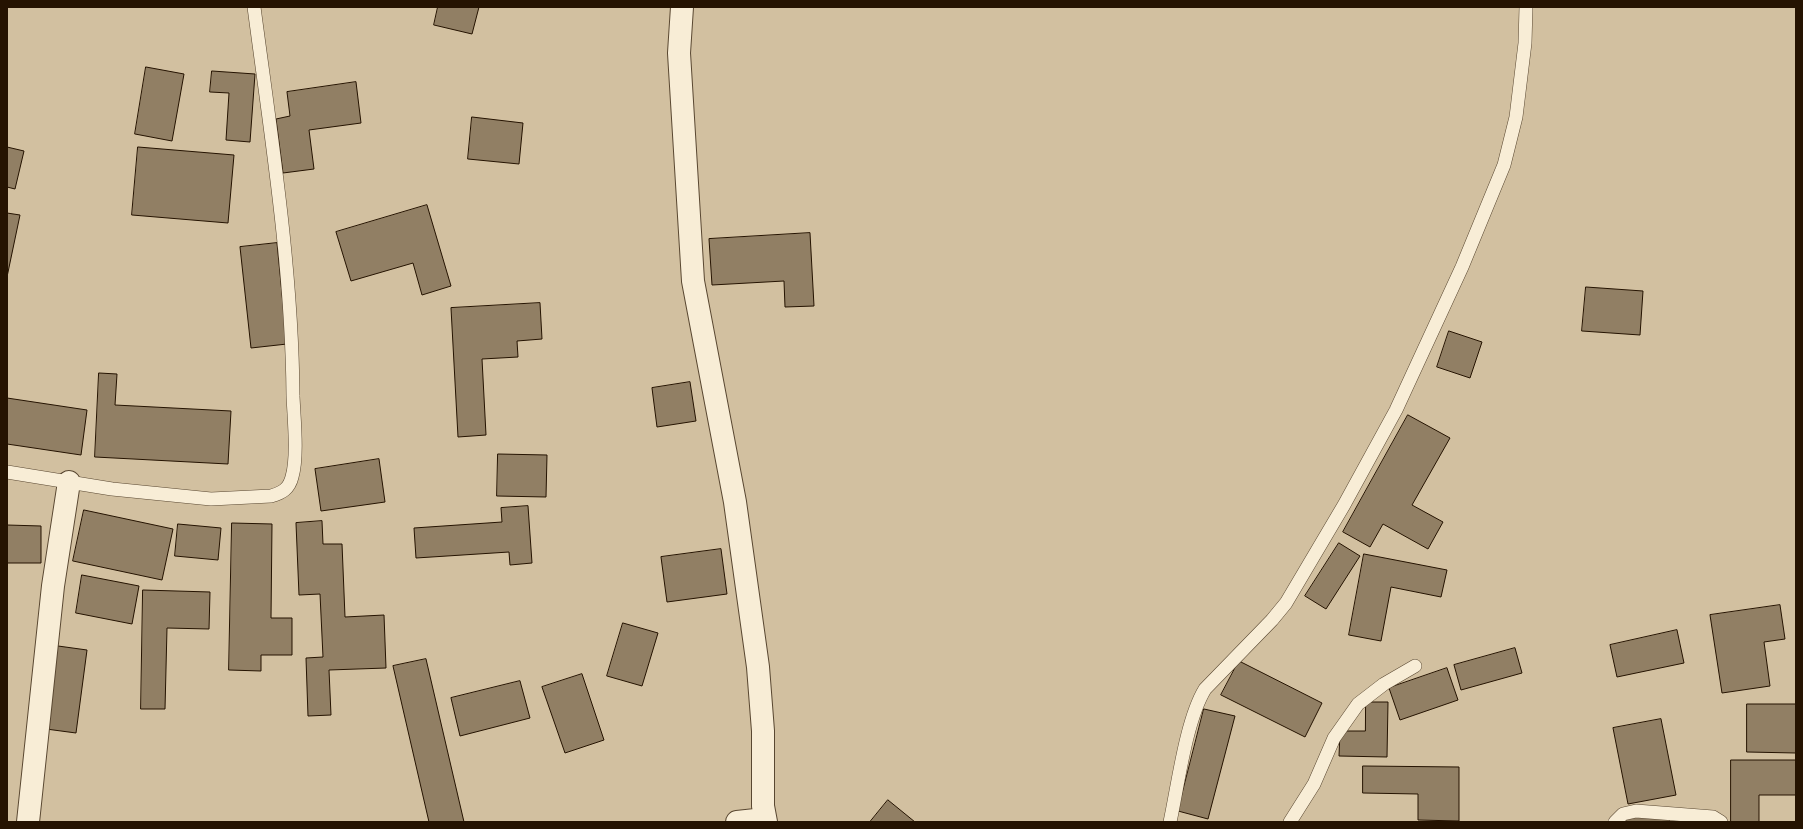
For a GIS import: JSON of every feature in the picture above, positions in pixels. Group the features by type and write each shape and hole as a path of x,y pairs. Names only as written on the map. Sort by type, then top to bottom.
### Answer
{"street":[{"path":"682,7 679,53 693,281 735,502 758,667 763,731 763,806 765,821 737,822"},
{"path":"28,822 53,586 69,482"}],"lane":[{"path":"7,472 112,489 212,499 271,496 280,494 289,484 294,468 293,364 282,223 254,7"},
{"path":"1170,822 1188,737 1200,698 1205,689 1272,620 1286,603 1344,505 1396,410 1462,267 1504,165 1516,117 1525,43 1526,7"},
{"path":"1290,822 1312,789 1327,759 1334,738 1358,704 1384,684 1415,666"},
{"path":"1615,822 1623,814 1636,811 1713,817 1721,822"}],"shaded area":[{"path":"7,7 1796,7 1796,822 7,822"}],"building":[{"path":"438,7 479,7 472,34 434,25"},
{"path":"146,67 184,74 172,141 135,134"},
{"path":"212,71 255,74 250,142 226,140 229,93 210,92"},
{"path":"356,82 361,123 309,130 314,169 283,173 276,119 290,116 287,92"},
{"path":"472,117 523,123 519,164 468,159"},
{"path":"7,147 24,151 15,189 7,187"},
{"path":"138,147 234,155 228,223 132,215"},
{"path":"427,205 451,286 422,295 413,263 351,281 336,232"},
{"path":"7,213 20,215 7,277"},
{"path":"810,233 814,306 785,307 784,281 712,285 709,239"},
{"path":"277,243 287,344 251,348 240,247"},
{"path":"1586,287 1643,291 1640,335 1582,331"},
{"path":"540,303 542,339 517,341 518,357 482,359 486,435 458,437 451,308"},
{"path":"1449,331 1482,342 1470,378 1437,367"},
{"path":"99,373 117,374 115,405 231,411 228,464 95,457"},
{"path":"690,382 696,421 657,427 652,388"},
{"path":"7,398 87,410 81,455 7,444"},
{"path":"1408,415 1450,438 1412,505 1443,522 1428,549 1383,524 1370,547 1343,532"},
{"path":"498,454 547,455 546,497 497,496"},
{"path":"379,459 385,502 321,511 315,469"},
{"path":"528,506 532,563 510,565 509,552 416,558 414,528 502,522 501,508"},
{"path":"84,510 173,529 162,580 73,561"},
{"path":"322,521 323,544 342,544 345,617 384,615 386,668 329,670 331,715 308,716 306,658 323,657 320,594 299,595 296,523"},
{"path":"232,523 272,524 271,618 292,618 292,655 261,655 261,671 229,670"},
{"path":"178,524 221,528 218,560 175,556"},
{"path":"7,525 41,526 41,563 7,563"},
{"path":"1339,543 1360,556 1326,609 1305,596"},
{"path":"721,549 727,594 667,602 661,557"},
{"path":"1364,554 1447,570 1441,597 1391,587 1381,641 1349,635"},
{"path":"82,575 139,586 132,624 76,613"},
{"path":"143,590 210,592 209,629 167,628 165,709 141,709"},
{"path":"1780,605 1785,639 1764,642 1770,686 1722,693 1710,615"},
{"path":"623,623 658,633 642,686 607,676"},
{"path":"1677,630 1684,663 1617,677 1610,645"},
{"path":"58,646 87,650 76,733 46,729"},
{"path":"1515,648 1522,673 1461,690 1454,665"},
{"path":"426,659 464,822 429,822 393,666"},
{"path":"1239,661 1322,703 1305,737 1221,695"},
{"path":"1447,668 1458,700 1400,720 1389,688"},
{"path":"582,674 604,740 565,753 542,687"},
{"path":"520,681 530,718 460,736 451,698"},
{"path":"1366,702 1388,702 1387,757 1339,756 1340,731 1365,731"},
{"path":"1747,704 1796,704 1796,753 1747,752"},
{"path":"1204,709 1235,716 1208,819 1178,811"},
{"path":"1661,719 1676,795 1628,804 1613,728"},
{"path":"1731,760 1796,760 1796,795 1759,795 1759,822 1731,822"},
{"path":"1363,766 1459,767 1459,821 1418,820 1418,794 1363,793"},
{"path":"888,800 915,822 870,822"},
{"path":"1624,816 1670,818 1669,822 1624,822"}]}
